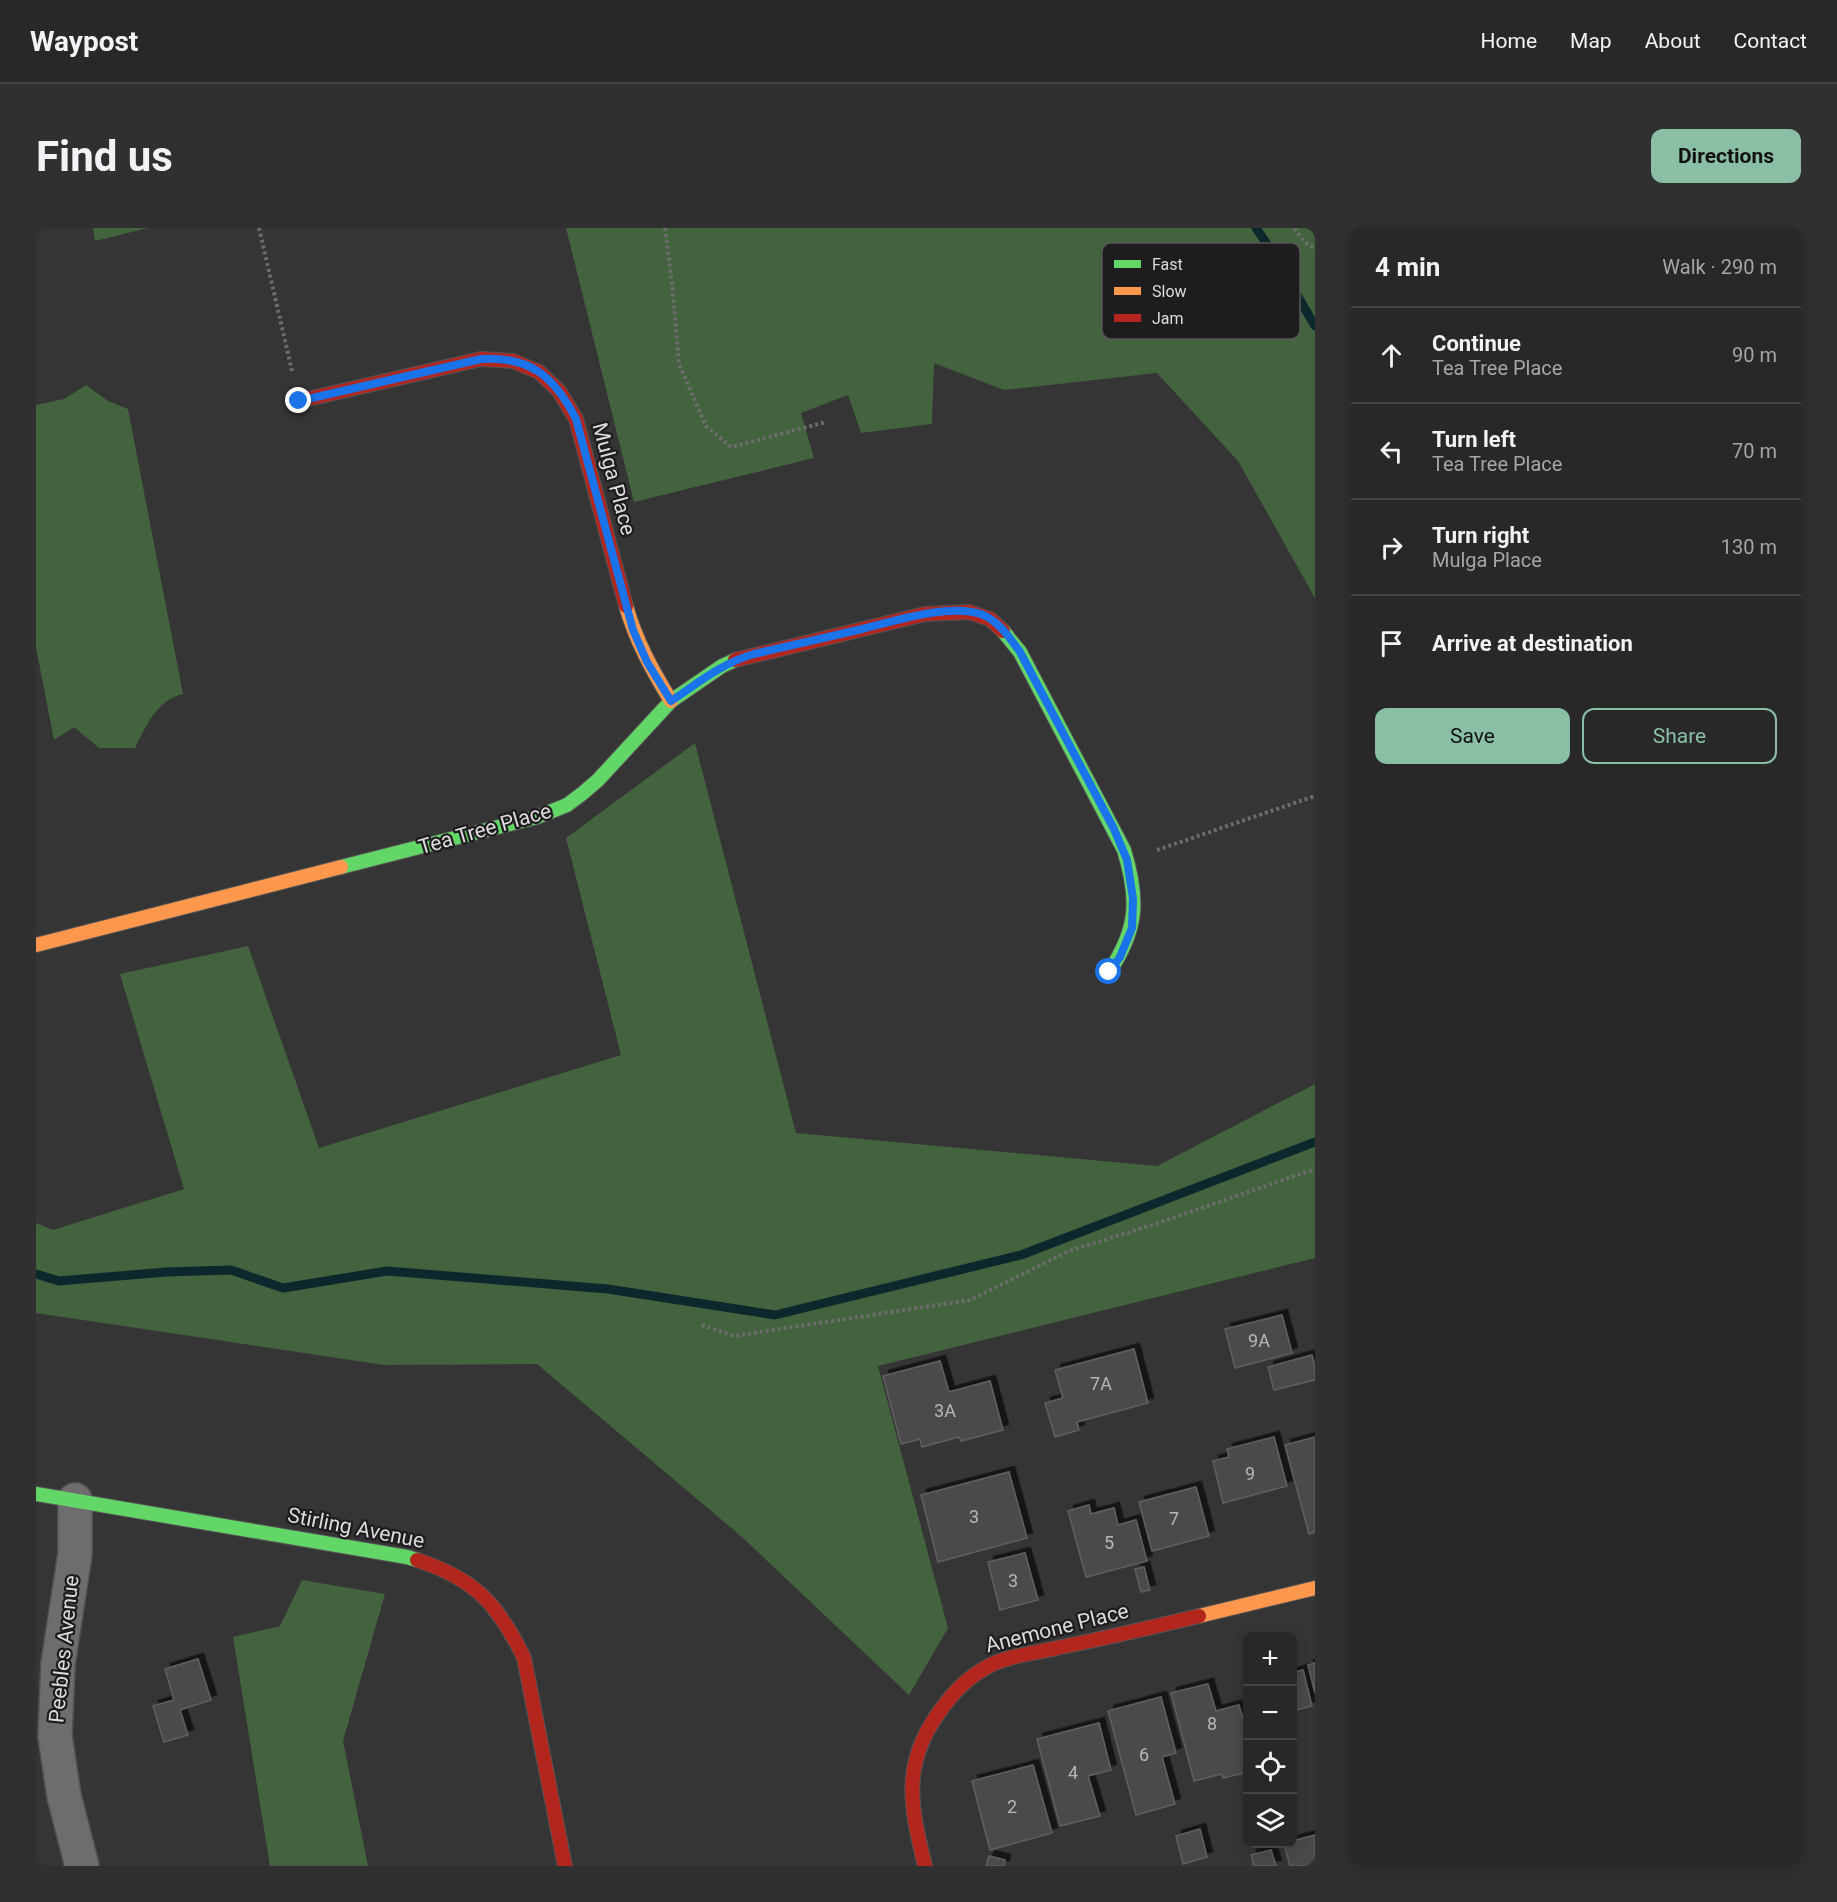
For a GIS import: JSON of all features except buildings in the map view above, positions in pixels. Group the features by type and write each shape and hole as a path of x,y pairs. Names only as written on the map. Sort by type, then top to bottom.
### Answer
{"street":[{"name":"Mulga Place","path":"299,401 481,359 511,359 538,371 558,389 576,419 633,630 647,662 671,701"},
{"name":"Tea Tree Place","path":"36,945 537,817 567,805 598,780 671,701 736,659 925,614 955,611 996,614 1004,631 1020,652 1114,829 1127,860 1133,899 1132,928 1120,957 1109,972"},
{"name":"Stirling Avenue","path":"36,1494 407,1557 436,1565 462,1578 500,1611 524,1658 565,1866"},
{"name":"Peebles Avenue","path":"75,1500 75,1554 58,1664 55,1736 64,1796 82,1866"},
{"name":"Anemone Place","path":"925,1866 914,1821 915,1759 923,1735 950,1698 980,1669 998,1660 1133,1632 1315,1588"}],"path":[{"path":"260,228 299,401"},
{"path":"665,228 679,364 706,426 731,447 826,422"},
{"path":"1295,228 1299,236 1315,248"},
{"path":"1127,860 1315,796"},
{"path":"702,1324 734,1336 970,1300 1069,1251 1315,1169"}],"green space":[{"path":"93,228 148,228 95,241"},
{"path":"566,228 1315,228 1315,598 1238,461 1157,373 1004,390 934,363 932,424 861,433 848,395 801,413 814,458 634,502"},
{"path":"86,385 108,401 128,409 183,694 174,697 159,708 135,748 99,748 74,727 54,740 36,647 36,405 64,399"},
{"path":"695,743 796,1133 1157,1166 1315,1084 1315,1258 878,1366 948,1628 909,1695 742,1537 537,1364 384,1365 36,1313 36,1223 53,1230 184,1189 120,974 248,946 319,1148 621,1055 566,838"},
{"path":"302,1580 385,1594 343,1741 368,1866 270,1866 233,1637 280,1626"}],"waterway":[{"path":"1256,228 1266,243"},
{"path":"1300,300 1315,326"},
{"path":"36,1274 59,1281 166,1272 231,1270 283,1288 387,1271 608,1289 775,1315 1021,1255 1315,1142"}],"traffic: fast":[{"path":"1003,631 1020,652 1124,850 1132,884 1133,913 1126,942 1109,972"},
{"path":"341,867 537,817 567,805 598,780 671,701 722,666 735,660"},
{"path":"36,1494 417,1560"}],"traffic: slow":[{"path":"626,606 645,655 671,701"},
{"path":"36,945 341,867"},
{"path":"1199,1616 1315,1588"}],"traffic: jam":[{"path":"299,401 481,359 513,361 539,372 559,391 576,419 626,606"},
{"path":"735,660 925,614 969,612 990,619 1003,631"},
{"path":"417,1560 455,1576 482,1596 494,1608 524,1658 565,1866"},
{"path":"925,1866 913,1801 915,1762 921,1743 932,1723 962,1685 974,1675 1002,1660 1199,1616"}],"route":[{"path":"299,401 481,359 511,359 538,371 548,379 558,389 576,419 633,630 647,662 671,701 722,666 754,654 925,614 955,611 979,614 992,620 1020,652 1114,829 1127,860 1133,899 1132,928 1120,957 1109,972"}]}
